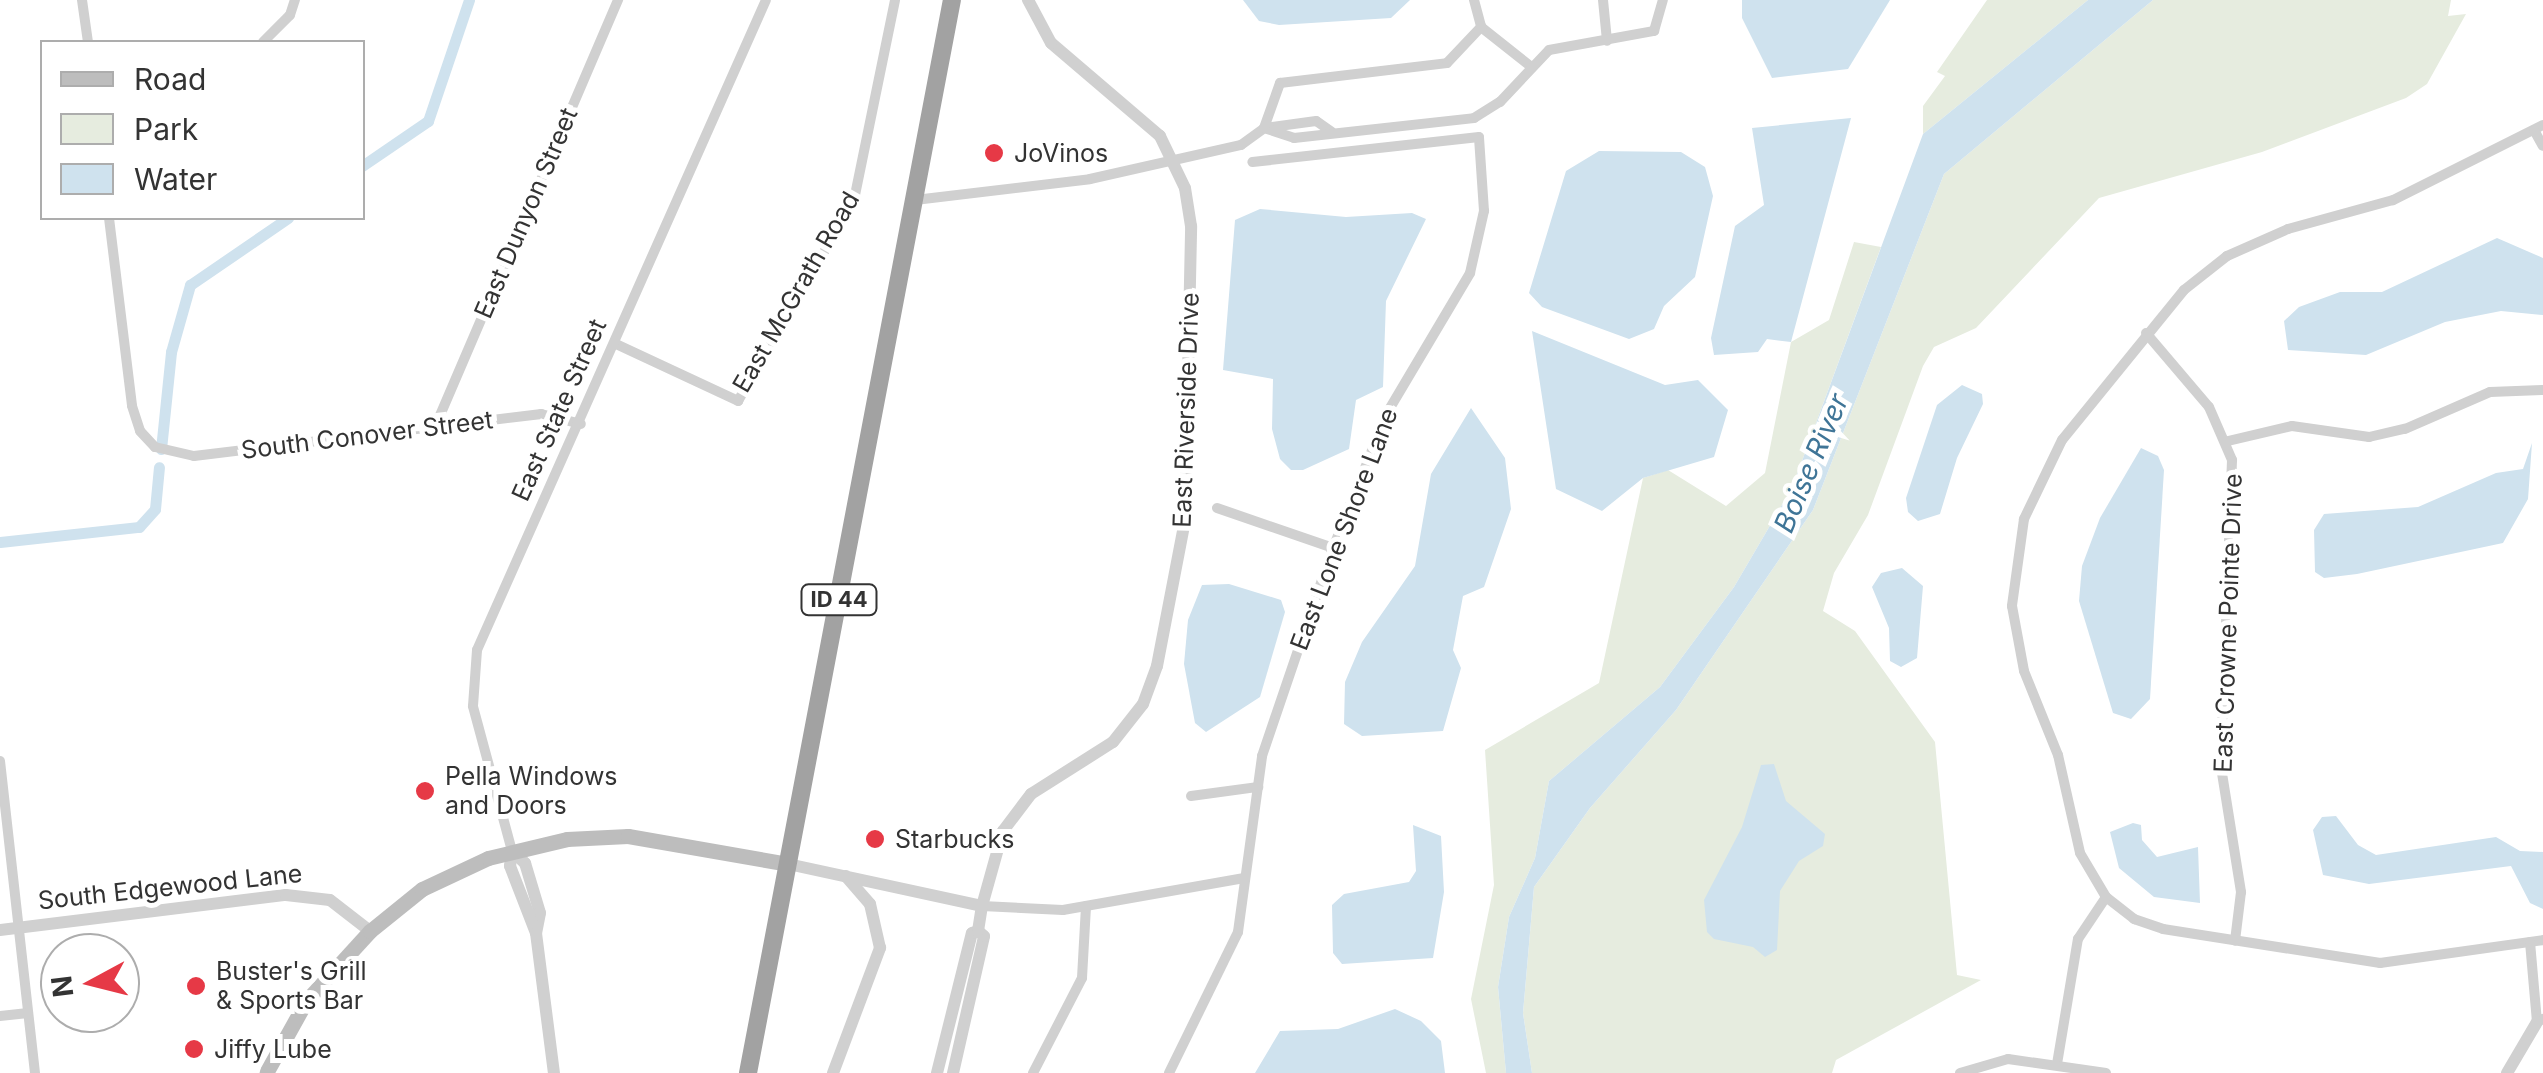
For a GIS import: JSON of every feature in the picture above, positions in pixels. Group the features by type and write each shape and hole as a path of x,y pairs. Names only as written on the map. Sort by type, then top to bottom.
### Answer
{"highway":[{"name":"ID 44","path":"748,1073 952,0"}],"main road":[{"path":"266,1073 306,1001 370,931 422,889 512,851 628,836 788,864"}],"street":[{"path":"82,0 88,40"},
{"path":"266,40 290,16 295,0"},
{"name":"East Dunyon Street","path":"435,427 618,0"},
{"name":"East State Street","path":"512,851 473,706 474,669 494,610 616,344 766,0"},
{"name":"East McGrath Road","path":"616,344 738,401 854,200 895,0"},
{"name":"East Riverside Drive","path":"978,931 982,906 1014,814 1044,784 1113,742 1143,704 1157,666 1185,520 1191,226 1175,158 1142,116 1051,42 1028,0"},
{"path":"1474,0 1481,27 1529,65"},
{"path":"1602,0 1607,41"},
{"path":"916,200 1090,180 1241,144 1264,128 1316,121 1332,132 1474,118 1500,102 1529,65 1555,47 1646,36 1658,26 1663,0"},
{"path":"1264,128 1280,83 1447,62 1481,27"},
{"path":"2543,146 2539,127 2393,200 2288,229 2228,256 2184,290 2062,440 2024,519 2013,575 2024,671 2058,755 2080,853 2106,897 2134,919 2163,929 2380,963 2543,940"},
{"name":"East Lone Shore Lane","path":"1169,1073 1238,932 1270,727 1333,548 1386,412 1470,272 1484,210 1480,137 1252,162"},
{"name":"South Conover Street","path":"109,220 132,406 140,432 154,448 194,456 541,414 580,424"},
{"name":"East Crowne Pointe Drive","path":"2146,333 2208,407 2228,441 2234,478 2220,767 2241,892 2235,941"},
{"path":"2228,441 2292,426 2369,437 2405,429 2490,392 2543,390"},
{"path":"1218,508 1333,548"},
{"path":"0,761 35,1073"},
{"path":"1191,796 1258,787"},
{"path":"512,851 514,878 536,933 554,1073"},
{"path":"788,864 982,906 1086,906 1244,878"},
{"path":"834,1073 880,948 870,904 846,876"},
{"name":"South Edgewood Lane","path":"0,930 286,895 330,900 370,931"},
{"path":"2057,1064 2078,940 2106,897"},
{"path":"1033,1073 1082,978 1086,906"},
{"name":"East Riverside Drive","path":"938,1073 972,933 978,931"},
{"name":"East Riverside Drive","path":"953,1073 984,936 978,931"},
{"path":"2511,1071 2540,1020 2530,942"},
{"path":"0,1016 28,1013"},
{"path":"1960,1073 2008,1059 2106,1073"}],"green space":[{"path":"1987,0 2088,0 1923,134 1923,106 1945,76 1937,72"},
{"path":"2153,0 2451,0 2448,16 2466,14 2427,84 2406,98 2262,152 2099,198 1976,328 1934,347 1923,366 1868,515 1834,573 1823,611 1855,631 1935,742 1957,975 1981,980 1836,1060 1832,1073 1532,1073 1523,1013 1534,887 1590,808 1676,710 1813,510 1944,174"},
{"path":"1854,242 1881,247 1792,488 1734,587 1660,687 1549,781 1535,858 1509,917 1498,987 1506,1073 1486,1073 1471,999 1494,885 1485,750 1599,683 1643,478 1668,470 1726,506 1765,473 1791,342 1829,320"}],"water":[{"path":"1243,0 1410,0 1391,18 1279,25 1259,21"},
{"path":"1742,0 1890,0 1848,69 1772,78 1742,18"},
{"name":"Boise River","path":"2088,0 2153,0 1944,174 1813,510 1676,710 1590,808 1534,887 1523,1013 1532,1073 1506,1073 1498,987 1509,917 1535,858 1549,781 1660,687 1734,587 1792,488 1923,134"},
{"path":"1851,118 1791,342 1767,339 1758,352 1714,355 1711,338 1735,226 1764,205 1752,128"},
{"path":"1599,151 1681,152 1705,167 1713,196 1695,277 1664,306 1654,329 1629,339 1542,307 1529,293 1566,171"},
{"path":"1260,209 1346,217 1412,213 1426,219 1386,301 1383,387 1356,400 1349,449 1303,470 1291,470 1280,459 1272,429 1273,379 1223,370 1235,220"},
{"path":"2497,238 2543,258 2543,315 2501,311 2445,322 2366,355 2288,350 2284,321 2299,307 2340,292 2382,292"},
{"path":"1532,331 1665,385 1698,380 1728,410 1714,457 1643,478 1602,511 1556,489"},
{"path":"1962,385 1982,394 1983,404 1957,458 1940,514 1918,521 1908,512 1906,498 1937,405"},
{"path":"1471,408 1505,458 1511,509 1484,587 1463,596 1453,650 1461,668 1443,731 1362,736 1344,724 1345,682 1362,642 1415,566 1431,474"},
{"path":"2532,443 2528,499 2503,543 2357,574 2324,578 2315,572 2314,530 2324,514 2418,507 2496,473 2523,469"},
{"path":"2141,448 2158,456 2164,470 2150,699 2131,719 2113,713 2079,601 2082,566 2100,518"},
{"path":"1902,568 1923,586 1917,658 1901,667 1890,661 1889,628 1872,587 1881,573"},
{"path":"1229,584 1281,600 1285,612 1260,697 1206,732 1195,723 1184,664 1188,620 1202,585"},
{"path":"1774,764 1786,801 1825,834 1823,846 1799,861 1780,891 1777,950 1765,957 1753,947 1714,939 1707,932 1704,900 1742,827 1761,765"},
{"path":"2336,816 2358,845 2376,855 2496,837 2520,851 2543,852 2543,909 2530,903 2511,866 2369,884 2323,875 2313,830 2322,817"},
{"path":"2133,823 2141,825 2142,840 2157,857 2198,847 2200,903 2154,897 2119,868 2110,832"},
{"path":"1413,825 1441,836 1444,892 1433,958 1342,964 1333,953 1332,905 1344,894 1409,882 1416,871"},
{"path":"1395,1009 1421,1021 1441,1041 1445,1073 1255,1073 1280,1031 1338,1029"}],"waterway":[{"path":"365,164 428,121 469,0"},
{"path":"161,449 171,352 190,285 285,220"},
{"path":"0,542 139,527 155,509 159,467"}],"place":[{"name":"JoVinos","path":"994,153"},
{"name":"Pella Windows and Doors","path":"425,791"},
{"name":"Starbucks","path":"875,839"},
{"name":"Buster's Grill & Sports Bar","path":"196,986"},
{"name":"Jiffy Lube","path":"194,1049"}]}
